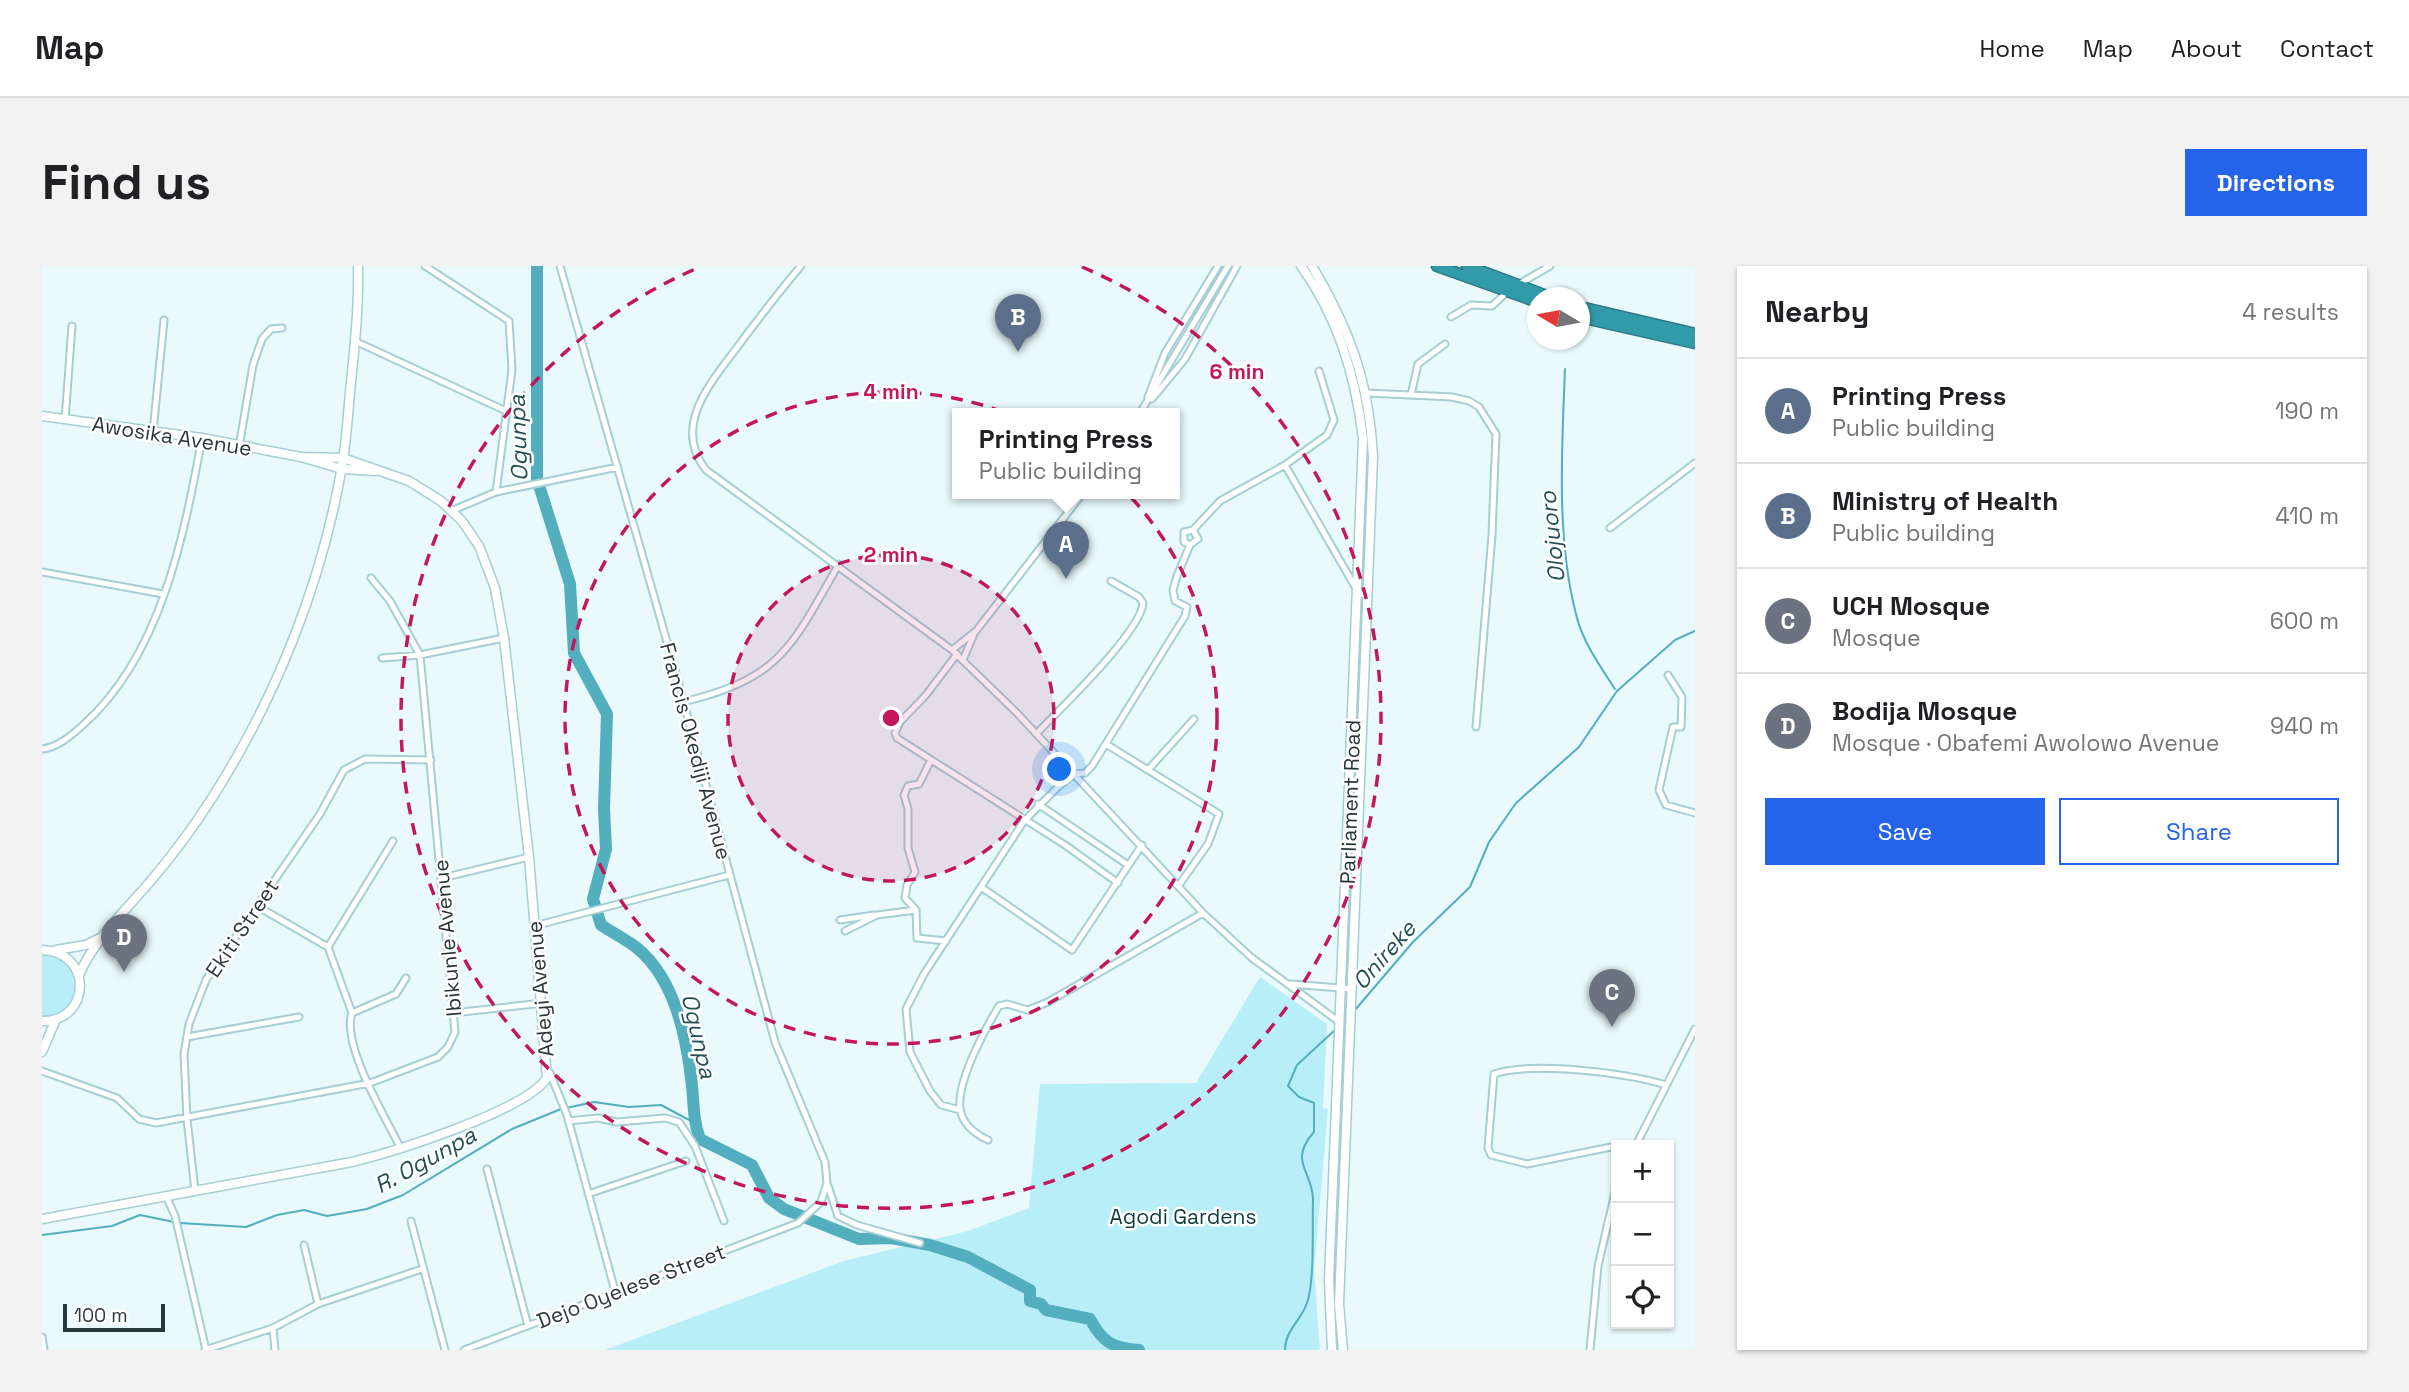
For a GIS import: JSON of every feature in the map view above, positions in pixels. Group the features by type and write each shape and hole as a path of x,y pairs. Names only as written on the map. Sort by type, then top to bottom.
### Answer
{"highway":[{"path":"1437,266 1527,293"},
{"path":"1467,266 1527,297"},
{"path":"1590,309 1695,334"},
{"path":"1590,319 1695,343"}],"main road":[{"path":"42,1052 56,1019 76,1002 79,975 86,959 178,848 257,722 319,568 342,469 357,342 358,266"},
{"name":"Parliament Road","path":"1301,266 1337,332 1360,410 1364,467 1352,989 1339,1304 1343,1350"},
{"name":"Parliament Road","path":"1312,266 1347,330 1367,393 1373,457 1362,594 1340,1024 1329,1280 1332,1350"},
{"name":"Awosika Avenue","path":"42,416 202,438 301,457 342,469"},
{"name":"Awosika Avenue","path":"301,457 343,458"},
{"name":"Adeyi Avenue","path":"42,1219 401,1149 457,1128 536,1090 547,1078 543,1003 529,857 504,638 495,588 479,546 452,511 409,481 343,458"},
{"name":"Adeyi Avenue","path":"342,469 379,471"},
{"path":"42,950 86,944 103,936"},
{"path":"53,950 69,959 79,975"},
{"path":"42,1021 56,1019"}],"street":[{"path":"425,266 509,321 512,370 495,492"},
{"name":"Francis Okediji Avenue","path":"560,266 618,467 775,1042 825,1161 827,1183 838,1216 857,1225 911,1238 920,1243"},
{"path":"801,266 772,298 717,372 697,406 691,434 699,461 706,470 839,564 955,652 1036,733 1203,913 1252,958 1340,1024"},
{"path":"1145,406 1165,353 1217,266"},
{"path":"1145,406 1228,266"},
{"path":"1145,406 1181,367 1237,266"},
{"path":"1451,317 1471,305 1492,306 1549,266"},
{"path":"153,432 164,320"},
{"path":"65,420 72,326"},
{"path":"239,447 260,345 271,329 282,328"},
{"path":"357,342 506,411"},
{"path":"1411,396 1418,364 1445,344"},
{"path":"1190,545 1184,542 1182,536 1186,530 1193,530 1220,501 1285,465 1327,435 1334,420 1319,371"},
{"path":"1367,393 1469,401 1479,407 1496,434 1492,535 1476,727"},
{"path":"42,749 70,736 107,704 139,652 163,594 187,518 202,438"},
{"path":"1610,528 1695,463"},
{"path":"1285,465 1362,594"},
{"path":"452,511 495,492 618,467"},
{"path":"1078,499 976,631 955,652 926,695 900,722 895,733 897,738 1118,883"},
{"path":"988,1140 971,1128 960,1110 941,1105 935,1099 910,1052 906,1009 924,974 1024,821 1038,804 1074,774 1085,773 1106,744 1187,613 1185,605 1175,601 1173,596 1177,576 1190,545 1198,539 1193,530"},
{"path":"683,702 724,692 756,677 779,659 799,633 839,564"},
{"path":"42,572 163,594"},
{"name":"Ibikunle Avenue","path":"42,1071 117,1098 133,1115 147,1122 187,1119 370,1083 438,1057 449,1047 455,1032 420,655 390,601 371,578"},
{"path":"1036,733 1084,685 1139,617 1143,603 1139,597 1111,581"},
{"path":"963,660 976,631"},
{"path":"382,659 420,655 504,638"},
{"path":"1668,675 1682,697 1681,727 1673,727 1659,790 1666,805 1695,813"},
{"path":"1148,770 1194,719"},
{"path":"1106,744 1219,814 1208,844 1179,886"},
{"name":"Ekiti Street","path":"195,1191 183,1077 187,1037 206,980 350,764 365,759 431,760"},
{"path":"931,760 919,784 908,786 904,795 908,808 908,848 915,872 907,885 905,898 916,910 917,938 946,941"},
{"path":"1038,804 1128,865"},
{"path":"328,947 393,842"},
{"path":"981,887 1072,950 1142,845"},
{"path":"442,878 529,857"},
{"path":"534,926 730,875"},
{"path":"257,906 328,947 352,1013 348,1023 350,1036 401,1149"},
{"path":"840,920 916,910"},
{"path":"960,1110 971,1063 999,1006 1007,1004 1028,1010 1048,1002 1203,913"},
{"path":"845,931 877,915"},
{"path":"352,1013 396,995 406,978"},
{"path":"1288,983 1352,989"},
{"path":"453,1013 543,1003"},
{"path":"187,1037 299,1017"},
{"path":"1638,1140 1695,1029"},
{"path":"547,1062 553,1086 562,1099 615,1291"},
{"path":"1611,1147 1527,1164 1491,1155 1488,1148 1494,1074 1518,1070 1604,1071 1666,1085"},
{"path":"567,1118 598,1118 617,1122 665,1118 679,1122 695,1146 724,1221"},
{"path":"587,1195 685,1161"},
{"path":"487,1169 528,1326"},
{"name":"Dejo Oyelese Street","path":"464,1350 798,1223 813,1213 821,1202 827,1183"},
{"path":"166,1196 175,1216 205,1350 273,1328 318,1304 422,1269"},
{"path":"1590,1350 1598,1266 1613,1203"},
{"path":"411,1221 445,1350"},
{"path":"304,1245 318,1304"},
{"path":"273,1328 275,1350"},
{"path":"42,1337 44,1350"}],"green space":[{"path":"42,955 63,960 74,978 75,987 69,1004 53,1014 42,1016"},
{"name":"Agodi Gardens","path":"1260,977 1327,1024 1323,1108 1328,1109 1314,1269 1320,1350 605,1350 844,1261 968,1231 1029,1208 1040,1084 1196,1083"}],"waterway":[{"name":"Ogunpa","path":"537,266 537,479 570,584 574,653 607,714 604,809 606,849 593,899 601,925 637,948 650,961 670,994 687,1050 700,1139 752,1165 769,1198 784,1209 859,1239 891,1238 930,1245 968,1257 1030,1290 1030,1301 1041,1304 1046,1310 1090,1319 1099,1334 1110,1343 1139,1350"},
{"name":"Olojuoro","path":"1565,369 1562,492 1565,554 1576,614 1583,634 1615,689"},
{"name":"Onireke","path":"1355,1010 1413,942 1470,887 1489,842 1516,803 1579,747 1617,691 1675,640 1695,631"},
{"name":"Onireke","path":"1285,1350 1290,1331 1301,1315 1310,1293 1313,1253 1312,1191 1302,1159 1306,1142 1314,1132 1314,1103 1299,1097 1288,1086 1297,1065 1336,1029"},
{"name":"R. Ogunpa","path":"566,1108 594,1102 629,1107 661,1105 693,1122"},
{"name":"R. Ogunpa","path":"180,1223 246,1227 277,1215 304,1210 327,1216 367,1209 403,1195 512,1129 561,1109"},
{"name":"R. Ogunpa","path":"42,1235 112,1226 140,1215 174,1222"}],"place":[{"name":"Ministry of Health","path":"1018,352"},
{"name":"Printing Press","path":"1066,579"},
{"name":"Bodija Mosque","path":"124,972"},
{"name":"UCH Mosque","path":"1612,1027"}]}
